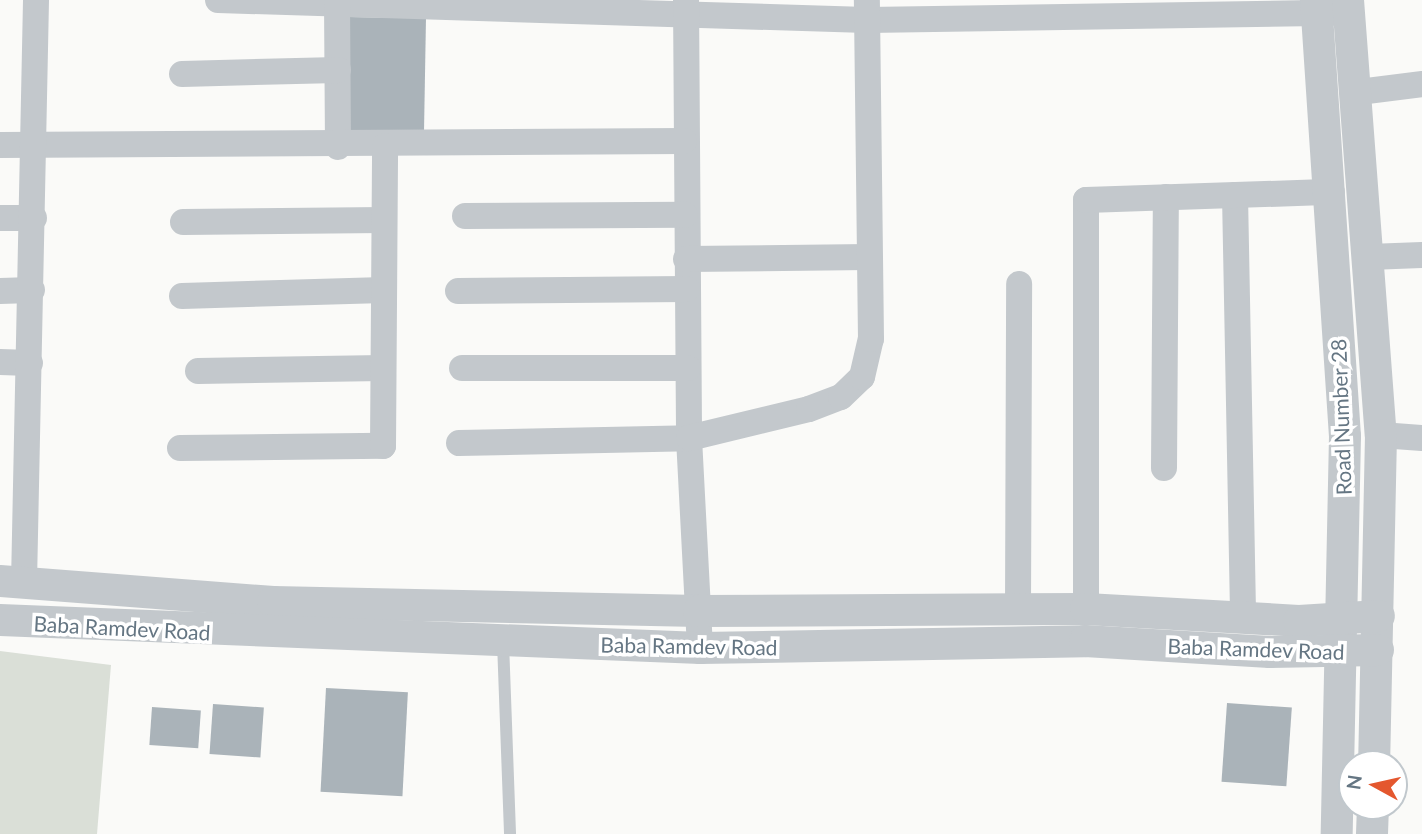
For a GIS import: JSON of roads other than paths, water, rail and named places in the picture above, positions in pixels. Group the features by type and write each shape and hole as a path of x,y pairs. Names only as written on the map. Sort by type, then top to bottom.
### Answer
{"street":[{"path":"36,0 36,145 30,363 12,582 273,602 699,611 1086,608 1342,619 1379,616"},
{"path":"218,0 867,10 1333,6"},
{"path":"337,2 338,147"},
{"name":"Road Number 28","path":"1333,6 1359,92 1381,435 1374,750"},
{"name":"Road Number 28","path":"1333,6 1332,192 1345,436 1337,834"},
{"path":"686,7 684,141 689,438 700,648"},
{"path":"459,443 689,438 809,409 841,397 862,377 871,339 867,10"},
{"path":"181,74 338,70"},
{"path":"1359,92 1422,85"},
{"path":"0,145 338,147 684,141"},
{"path":"180,448 383,446 385,146"},
{"path":"1086,608 1086,200 1332,192"},
{"path":"1235,195 1243,615"},
{"path":"1164,468 1166,197"},
{"path":"465,216 685,215"},
{"path":"0,218 34,218"},
{"path":"183,222 384,220"},
{"path":"1370,257 1422,255"},
{"path":"686,259 869,257"},
{"path":"1018,609 1019,284"},
{"path":"458,291 687,289"},
{"path":"0,291 32,290"},
{"path":"182,296 384,290"},
{"path":"0,362 30,363"},
{"path":"198,371 383,368"},
{"path":"462,368 688,368"},
{"path":"1381,435 1422,439"},
{"name":"Baba Ramdev Road","path":"0,620 700,648 1085,641 1342,653 1378,650"}],"lane":[{"path":"503,642 510,834"}]}
